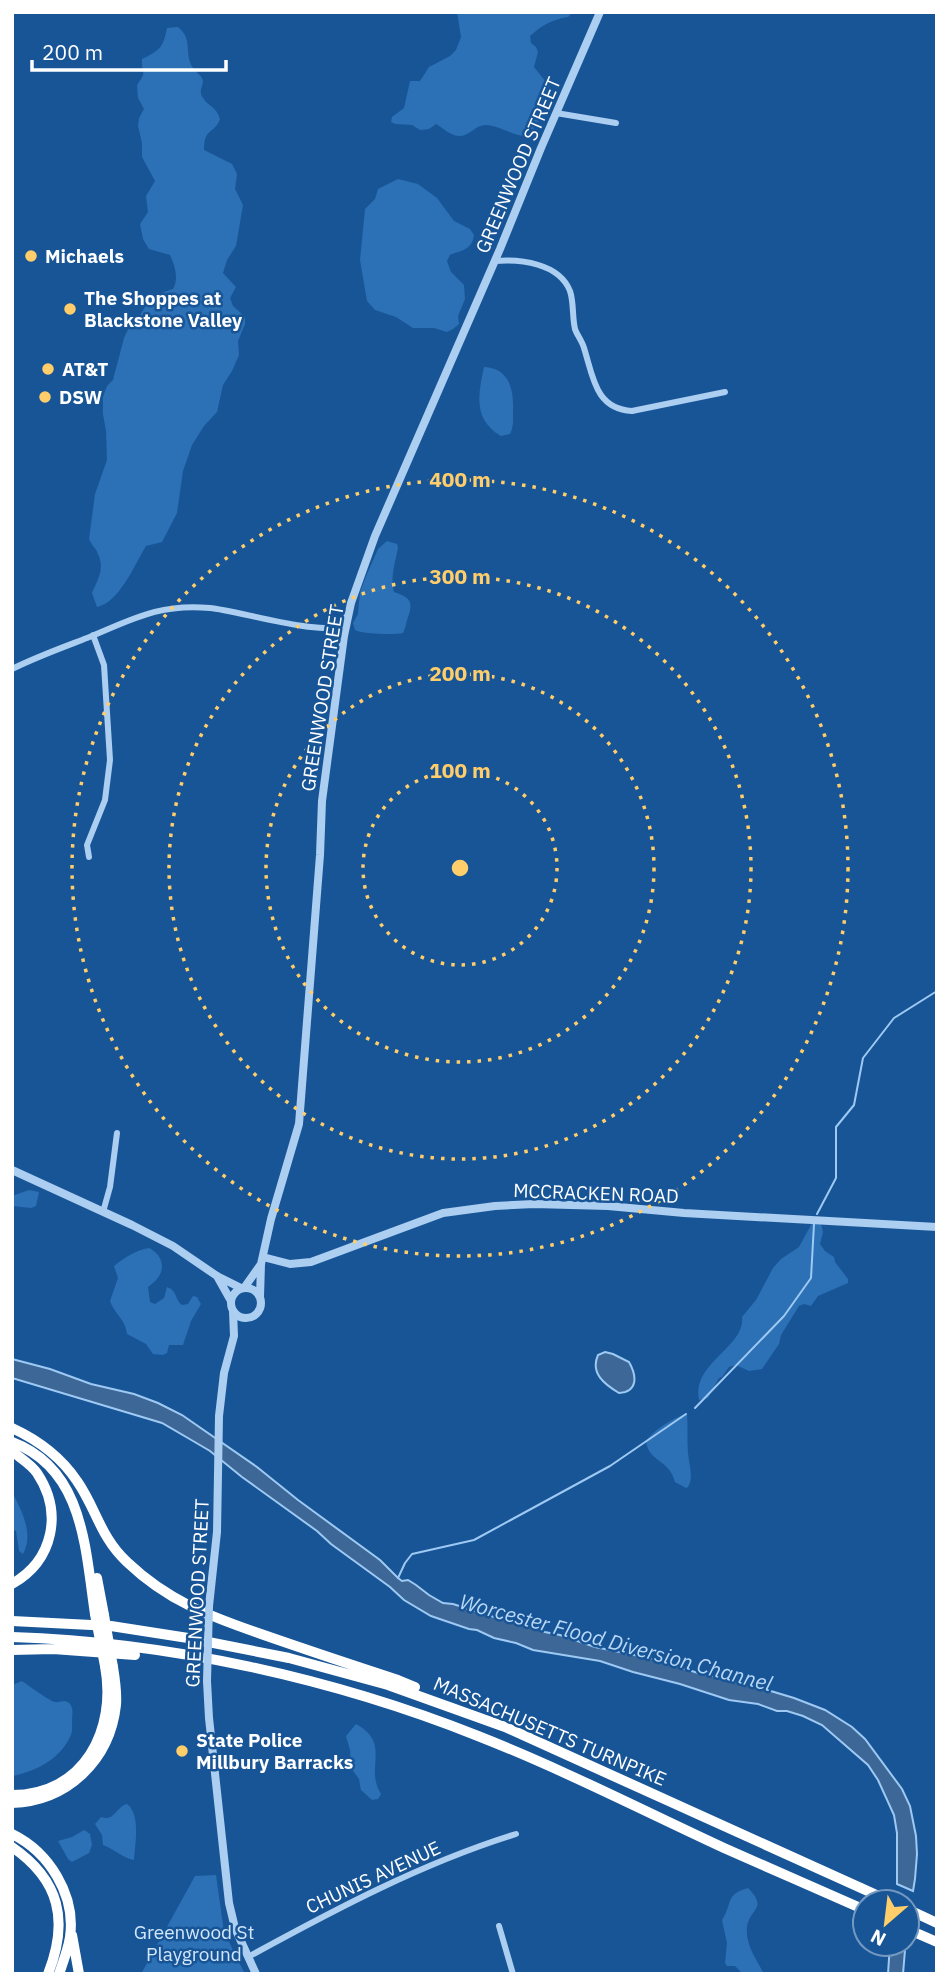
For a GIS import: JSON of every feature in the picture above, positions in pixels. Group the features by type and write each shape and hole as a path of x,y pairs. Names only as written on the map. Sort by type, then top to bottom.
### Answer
{"highway":[{"path":"12,1428 50,1450 77,1480 108,1541 124,1560 160,1590 201,1612 398,1680 472,1714"},
{"path":"12,1442 41,1456 58,1475 75,1505 100,1614"},
{"path":"12,1451 35,1470 46,1489 52,1516 48,1543 42,1555 34,1566 12,1584"},
{"path":"12,1802 54,1794 72,1784 91,1766 111,1729 116,1701 86,1519 66,1468"},
{"name":"MASSACHUSETTS TURNPIKE","path":"12,1621 84,1624 188,1638 260,1651 367,1678 472,1714 539,1742 861,1888"},
{"name":"MASSACHUSETTS TURNPIKE","path":"12,1637 106,1644 202,1658 365,1697 476,1735 851,1904"},
{"path":"12,1650 53,1649 171,1659 202,1658"},
{"path":"12,1795 41,1791 64,1780 92,1751 102,1731 107,1710 109,1666"},
{"path":"12,1834 31,1844 44,1857 63,1888 79,1974"},
{"path":"12,1847 30,1860 55,1895 60,1930 48,1974"},
{"path":"921,1916 937,1923"},
{"path":"59,1974 70,1936 70,1922"}],"street":[{"name":"GREENWOOD STREET","path":"260,1297 262,1260 271,1219 299,1124 322,801 348,615 375,536 600,12"},
{"path":"556,113 616,123"},
{"path":"495,261 530,262 552,272 565,282 571,296 576,330 593,383 603,397 617,408 632,411 724,392"},
{"path":"12,669 40,655 169,608 216,608 324,628 337,626 348,615"},
{"path":"324,628 343,644"},
{"path":"89,857 87,845 105,800 110,760 104,665 93,635"},
{"path":"103,1212 110,1187 117,1133"},
{"path":"12,1170 173,1246 217,1276 243,1288 253,1289 260,1297 261,1305 257,1313 249,1317 240,1316 233,1311 231,1301 217,1276"},
{"name":"MCCRACKEN ROAD","path":"262,1260 290,1264 311,1262 443,1213 483,1206 608,1206 937,1227"},
{"name":"GREENWOOD STREET","path":"243,1288 262,1260"},
{"path":"231,1301 234,1293 243,1288"},
{"name":"GREENWOOD STREET","path":"233,1311 234,1336 224,1375 218,1436 217,1532 209,1606 207,1681 229,1903 235,1928 256,1974"},
{"name":"GREENWOOD STREET","path":"234,1336 249,1317"},
{"name":"CHUNIS AVENUE","path":"248,1957 349,1903 482,1844 516,1834"},
{"path":"499,1926 513,1974"}],"green space":[{"path":"457,12 573,12 568,17 557,19 538,29 530,36 531,43 538,52 534,67 551,91 530,136 486,125 458,136 436,124 429,129 420,130 412,125 391,122 392,117 404,108 410,81 420,81 429,67 456,50 461,37"},
{"path":"178,27 186,37 190,62 202,79 202,96 220,119 207,134 204,150 232,164 237,174 235,189 243,205 236,246 223,273 236,287 230,298 233,306 245,317 245,324 238,341 239,355 223,385 217,412 192,445 183,471 177,513 162,542 146,546 119,591 105,604 97,607 92,593 101,564 89,539 95,494 107,460 103,397 107,386 113,380 124,338 133,319 140,315 152,296 173,289 176,281 170,255 149,249 143,239 140,224 148,212 146,196 155,181 142,157 138,126 144,109 138,98 137,85 143,74 142,59 160,48 167,28"},
{"path":"398,179 418,184 437,198 454,221 470,229 474,235 469,247 450,255 447,261 451,272 464,285 465,299 458,316 459,324 447,332 434,328 413,328 396,317 375,310 367,301 360,260 365,209 375,199 378,189"},
{"path":"484,367 500,372 509,382 513,404 510,434 501,436 492,429 482,414 479,397"},
{"path":"387,541 397,544 398,548 393,575 394,592 407,598 410,603 403,633 378,634 355,630 353,623 358,614 360,592 378,549"},
{"path":"29,1190 39,1192 36,1206 12,1206 12,1196"},
{"path":"820,1220 823,1232 820,1244 834,1257 848,1283 818,1296 811,1306 799,1306 762,1369 749,1371 736,1365 729,1367 719,1378 708,1398 699,1400 699,1387 703,1376 736,1337 741,1328 742,1317 756,1300 773,1268 799,1247 812,1223"},
{"path":"149,1248 157,1254 162,1266 156,1280 148,1287 150,1302 155,1304 164,1298 167,1287 173,1290 182,1305 188,1304 193,1296 197,1297 201,1304 191,1321 183,1345 169,1345 167,1353 163,1355 153,1354 146,1344 127,1334 110,1301 118,1278 114,1266 130,1255"},
{"path":"687,1413 691,1475 686,1488 675,1482 669,1469 651,1454 646,1442 659,1428"},
{"path":"12,1492 27,1531 23,1554 19,1551 16,1531 12,1529"},
{"path":"22,1681 53,1701 70,1704 72,1731 66,1745 53,1758 38,1768 12,1776 12,1685"},
{"path":"356,1724 373,1740 375,1774 381,1794 378,1799 372,1800 361,1790 359,1779 351,1768 346,1736"},
{"path":"127,1804 136,1822 134,1860 103,1845 102,1835 95,1824 101,1817 112,1816"},
{"path":"84,1830 90,1834 92,1845 89,1853 72,1862 58,1841"},
{"name":"Greenwood St Playground","path":"216,1875 224,1932 245,1974 141,1974 195,1876"},
{"path":"748,1888 757,1900 757,1905 748,1921 748,1939 764,1974 743,1974 735,1966 727,1966 725,1963 727,1943 722,1920 733,1896"}],"shaded area":[{"path":"605,1352 629,1362 634,1378 630,1390 619,1393 608,1386 597,1373 598,1355"},
{"path":"12,1359 91,1384 134,1394 182,1415 257,1467 380,1560 402,1581 408,1580 443,1603 524,1624 595,1647 741,1682 825,1710 865,1739 902,1789 910,1806 916,1836 914,1888 897,1884 897,1833 894,1815 878,1780 868,1765 822,1725 787,1711 729,1700 600,1661 533,1650 431,1616 404,1600 210,1451 162,1423 12,1378"},
{"path":"889,1958 904,1958 903,1974 888,1974"}],"waterway":[{"path":"817,1214 836,1178 836,1127 854,1105 863,1058 894,1018 937,991"},
{"path":"695,1408 784,1316 811,1278 814,1224"},
{"path":"398,1578 412,1554 474,1540 610,1466 686,1414"}],"place":[{"name":"Michaels","path":"31,256"},
{"name":"The Shoppes at Blackstone Valley","path":"70,309"},
{"name":"AT&T","path":"48,369"},
{"name":"DSW","path":"45,397"},
{"name":"State Police Millbury Barracks","path":"182,1751"}],"water label":[{"name":"Worcester Flood Diversion Channel","path":"616,1642"}]}
